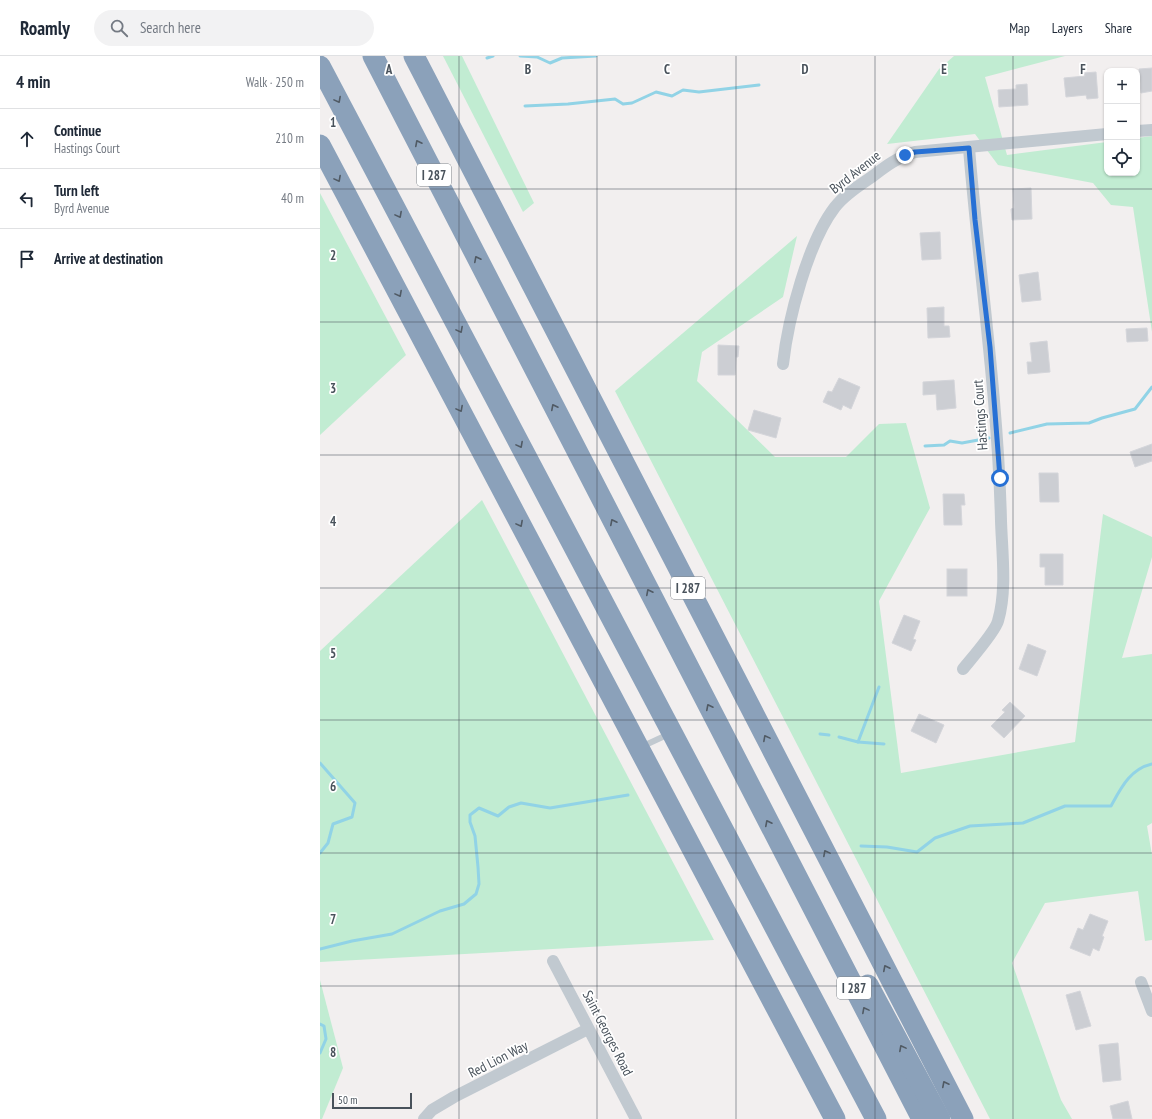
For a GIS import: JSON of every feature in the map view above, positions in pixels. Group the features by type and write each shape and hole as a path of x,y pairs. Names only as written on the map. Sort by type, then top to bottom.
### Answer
{"highway":[{"name":"I 287","path":"373,56 922,1119"},
{"name":"I 287","path":"414,56 963,1119"},
{"path":"320,66 876,1119"},
{"path":"320,145 835,1119"},
{"path":"786,857 868,985 940,1119"}],"street":[{"path":"1140,131 1152,130"},
{"name":"Byrd Avenue","path":"783,364 786,333 810,254 820,231 835,207 845,196 891,162 915,152 1104,134"},
{"name":"Hastings Court","path":"963,670 998,623 1003,602 1000,478 990,347 975,220 969,148"},
{"name":"Saint Georges Road","path":"553,961 636,1119"},
{"path":"1142,982 1152,1011"},
{"name":"Red Lion Way","path":"424,1119 432,1110 454,1097 588,1029"}],"lane":[{"path":"639,748 672,733"}],"green space":[{"path":"443,56 462,56 534,203 523,212"},
{"path":"954,56 1065,56 985,77 1007,155 1104,142 1104,176 1140,176 1140,138 1152,136 1152,332 1133,207 1111,205 1093,183 998,165 975,134 887,144 939,69"},
{"path":"320,193 406,355 320,435"},
{"path":"797,236 783,297 702,352 697,381 775,457 846,457 879,424 906,423 930,508 879,601 901,773 1075,742 1103,514 1152,537 1152,557 1122,658 1152,654 1152,823 1147,826 1152,855 1152,940 1145,941 1138,891 1045,903 1012,963 1061,1100 1072,1119 990,1119 615,391"},
{"path":"482,500 714,940 320,962 320,651"},
{"path":"320,980 343,1068 322,1119 320,1119"}],"building":[{"path":"1152,68 1152,91 1141,93 1140,69"},
{"path":"1096,72 1098,98 1087,99 1086,95 1066,97 1064,78 1085,76 1084,73"},
{"path":"1027,84 1028,105 999,107 998,90 1016,89 1016,85"},
{"path":"1031,188 1032,219 1012,220 1011,209 1014,208 1013,189"},
{"path":"940,232 941,259 922,260 920,233"},
{"path":"1038,272 1041,300 1022,302 1019,275"},
{"path":"944,307 944,326 949,326 950,337 928,338 927,308"},
{"path":"1147,328 1148,341 1127,342 1126,329"},
{"path":"1047,341 1050,372 1028,374 1027,362 1032,362 1030,343"},
{"path":"718,345 739,346 738,357 736,357 735,375 718,375"},
{"path":"839,378 860,387 851,409 843,405 841,410 823,402 828,391 832,392"},
{"path":"954,380 956,408 937,410 936,394 923,395 923,382"},
{"path":"754,410 781,418 776,438 748,430"},
{"path":"1152,444 1152,461 1135,467 1130,452"},
{"path":"1039,473 1058,473 1059,502 1040,502"},
{"path":"943,494 964,494 965,505 961,505 962,525 944,525"},
{"path":"1040,554 1063,554 1063,585 1045,585 1045,567 1040,567"},
{"path":"947,569 967,569 967,596 947,596"},
{"path":"904,615 920,621 913,639 916,640 911,651 892,643"},
{"path":"1028,644 1046,651 1037,676 1019,669"},
{"path":"1010,702 1025,716 1004,738 991,726 1005,712 1002,710"},
{"path":"919,714 944,725 936,743 911,731"},
{"path":"1090,914 1108,921 1102,936 1104,937 1099,951 1093,948 1090,956 1070,948 1078,928 1083,930"},
{"path":"1080,991 1091,1026 1076,1030 1066,995"},
{"path":"1118,1043 1121,1080 1103,1082 1099,1045"},
{"path":"1128,1101 1132,1119 1113,1119 1110,1106"}],"waterway":[{"path":"487,58 493,56"},
{"path":"520,56 537,57 550,63 562,58 596,56"},
{"path":"525,106 568,104 615,99 623,104 632,103 656,92 672,96 683,90 699,92 759,85"},
{"path":"1010,433 1047,424 1089,423 1135,409 1152,387"},
{"path":"925,446 944,445 950,441 962,443 989,438"},
{"path":"858,742 879,687"},
{"path":"820,734 829,735"},
{"path":"839,737 858,742 884,744"},
{"path":"320,763 355,803 352,817 333,824 328,843 320,853"},
{"path":"861,846 887,847 917,852 935,838 970,826 1023,823 1065,806 1111,806 1127,780 1138,770 1152,764"},
{"path":"320,949 352,941 392,934 440,911 464,904 476,894 479,884 478,867 475,836 470,822 470,815 479,808 498,816 509,807 521,803 550,808 628,795"},
{"path":"320,1024 324,1026 326,1039 320,1053"}],"route":[{"path":"905,155 915,152 969,148 975,220 990,347 1000,478"}]}
